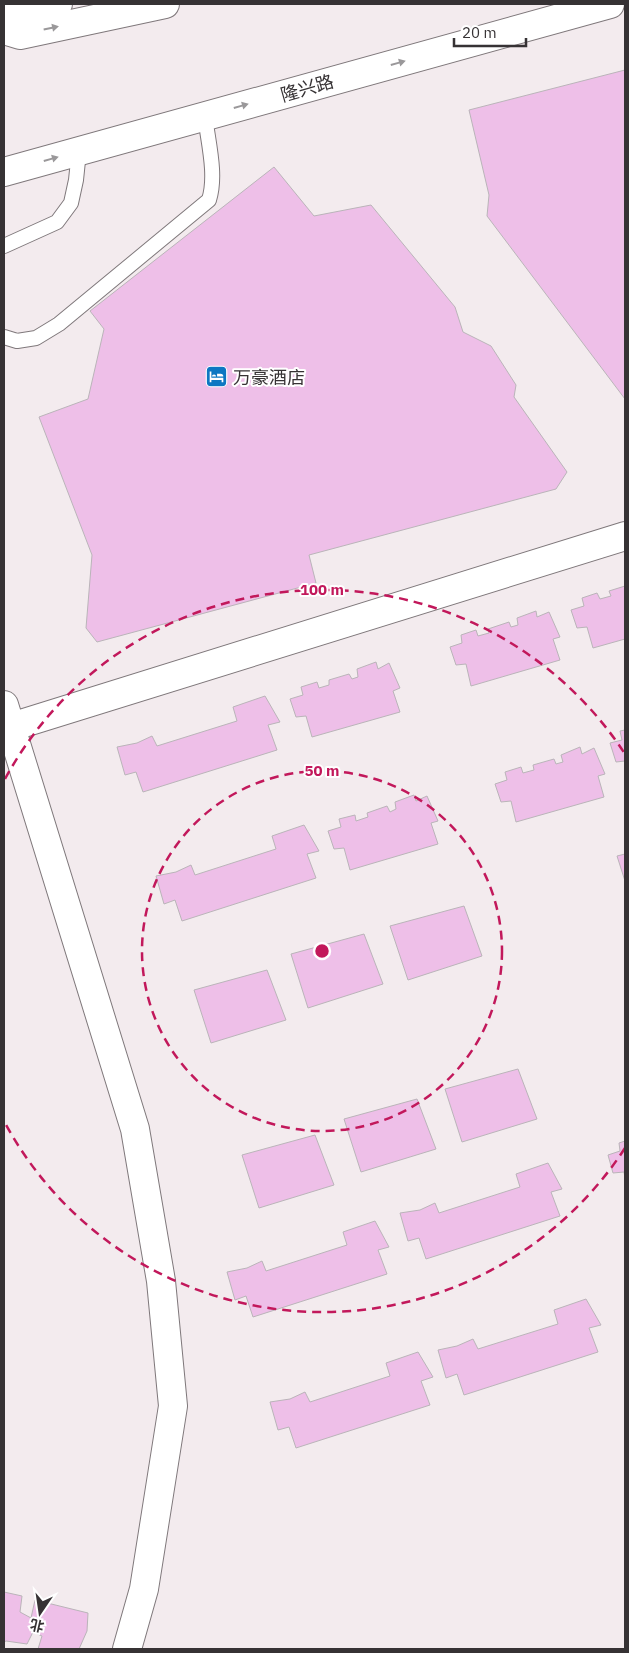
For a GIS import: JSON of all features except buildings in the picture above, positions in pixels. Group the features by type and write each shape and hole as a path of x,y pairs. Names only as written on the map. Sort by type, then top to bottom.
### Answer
{"main road":[{"path":"4,20 58,4"},
{"path":"4,30 20,35 165,4"},
{"name":"隆兴路","path":"4,172 610,4"},
{"path":"127,1649 144,1589 173,1406 161,1281 134,1129 7,716 625,536"}],"lane":[{"path":"4,337 17,341 36,338 59,324 209,200 213,189 205,116"},
{"path":"4,246 57,222 71,203 79,151"}],"place":[{"name":"万豪酒店","path":"217,377"}]}
